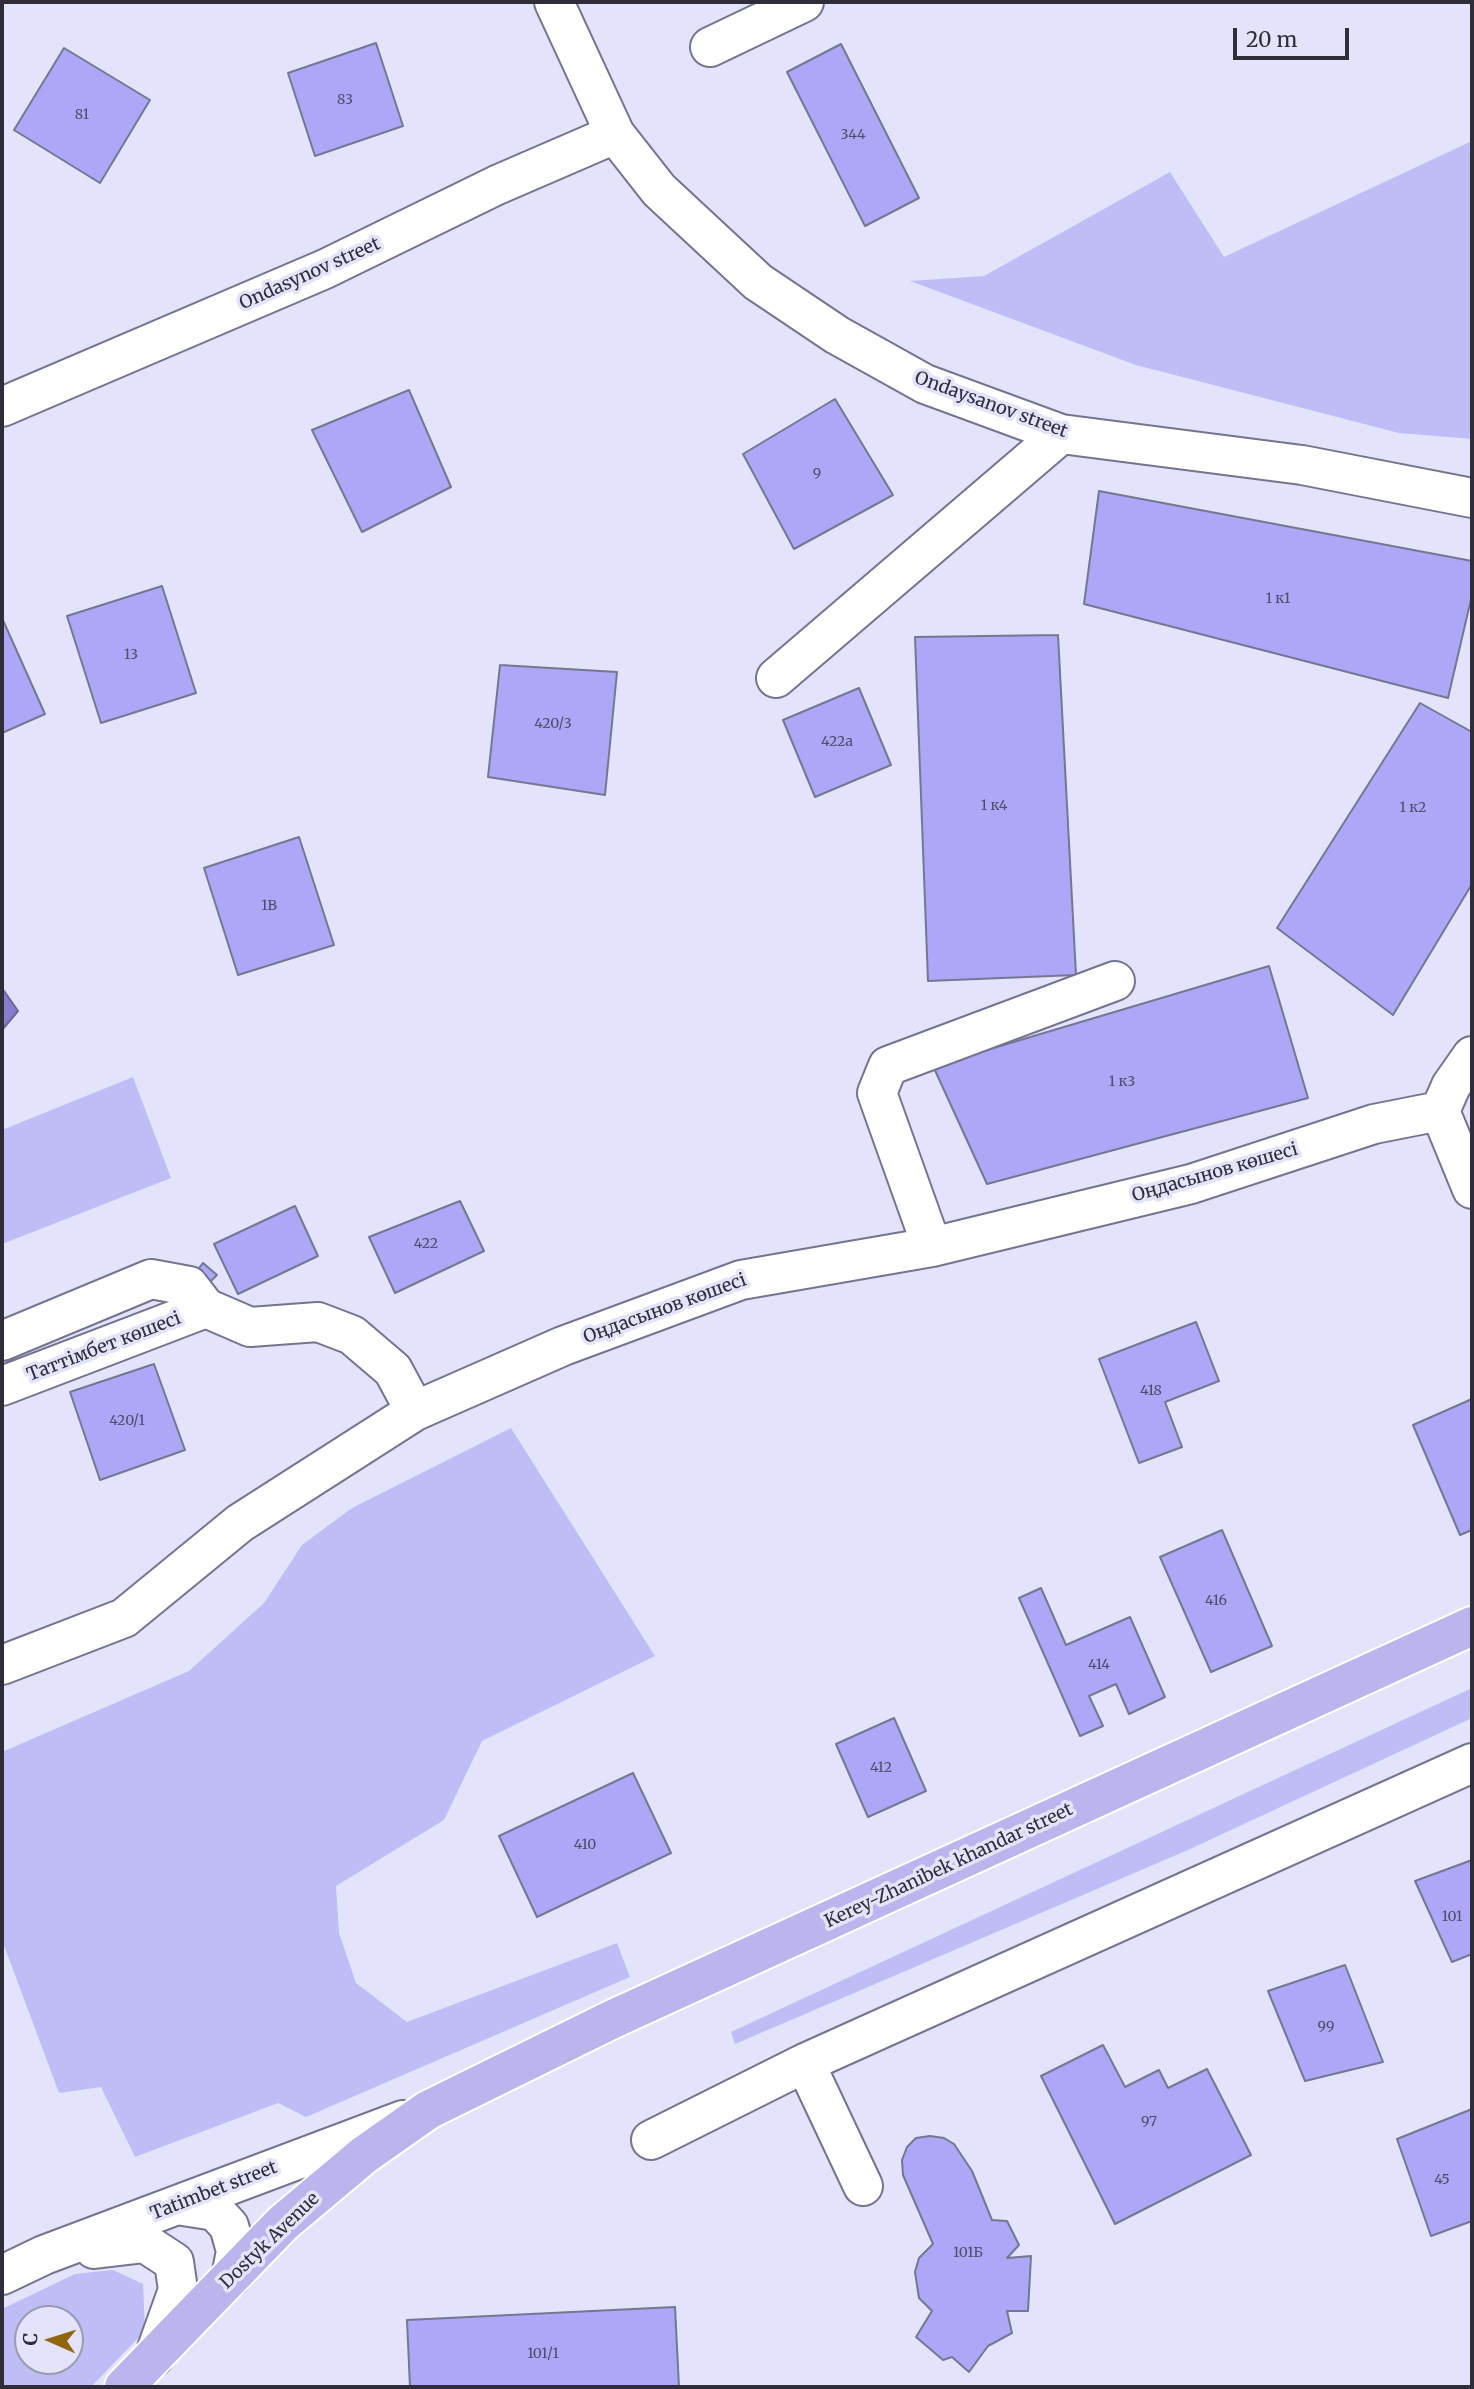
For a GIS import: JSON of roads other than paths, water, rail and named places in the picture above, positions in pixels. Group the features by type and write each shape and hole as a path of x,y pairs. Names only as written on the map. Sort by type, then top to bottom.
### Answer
{"main road":[{"name":"Kerey-Zhanibek khandar street","path":"428,2110 613,2019 1472,1626"},
{"name":"Dostyk Avenue","path":"124,2387 283,2223 364,2155 428,2110"}],"street":[{"name":"Ondaysanov street","path":"554,2 615,134 659,190 769,290 837,335 925,384 1061,434 1302,465 1472,498"},
{"path":"710,47 804,2"},
{"name":"Ondasynov street","path":"2,407 325,269 496,185 615,134"},
{"path":"776,678 1061,434"},
{"path":"932,1247 877,1093 888,1066 1115,981"},
{"path":"1472,1056 1451,1086 1440,1111 1472,1189"},
{"name":"Оңдасынов көшесі","path":"2,1665 124,1618 240,1523 415,1411 563,1346 741,1280 932,1247 1191,1184 1374,1124 1440,1111"},
{"path":"2,1341 151,1279 198,1297 250,1327 318,1322 352,1335 393,1370 415,1411"},
{"name":"Таттімбет көшесі","path":"2,1387 198,1297"},
{"path":"651,2140 805,2063 1472,1763"},
{"path":"805,2063 863,2186"},
{"name":"Tatimbet street","path":"2,2275 44,2255 428,2110"},
{"path":"177,2205 215,2211 229,2226 236,2251 231,2277"},
{"path":"44,2255 145,2244 174,2262 178,2290 153,2359"}]}
